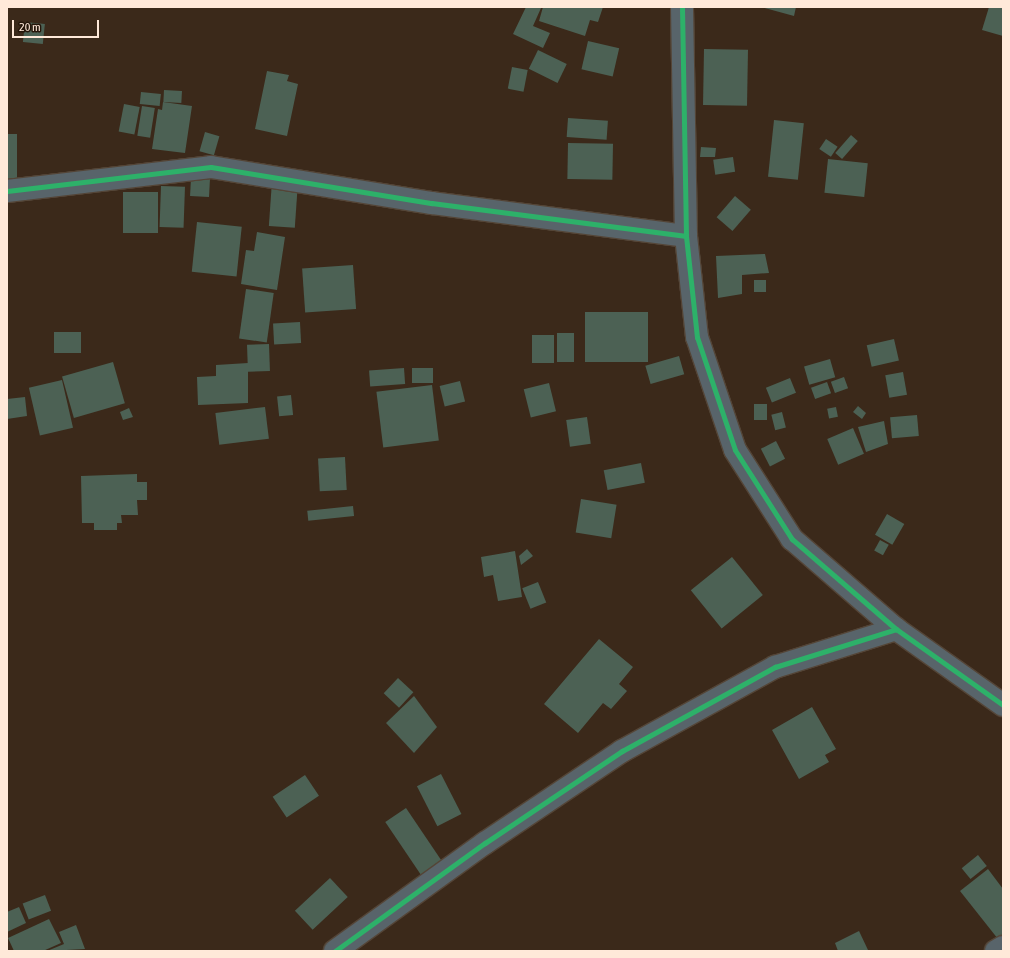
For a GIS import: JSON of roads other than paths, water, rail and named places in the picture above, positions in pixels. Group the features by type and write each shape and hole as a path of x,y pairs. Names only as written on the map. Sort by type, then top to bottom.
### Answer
{"street":[{"path":"682,7 686,236 697,337 734,450 792,539 896,629 1003,705"},
{"path":"7,191 211,167 432,203 686,236"},
{"path":"335,951 485,843 622,751 775,667 896,629"},
{"path":"996,951 1003,947"}]}
